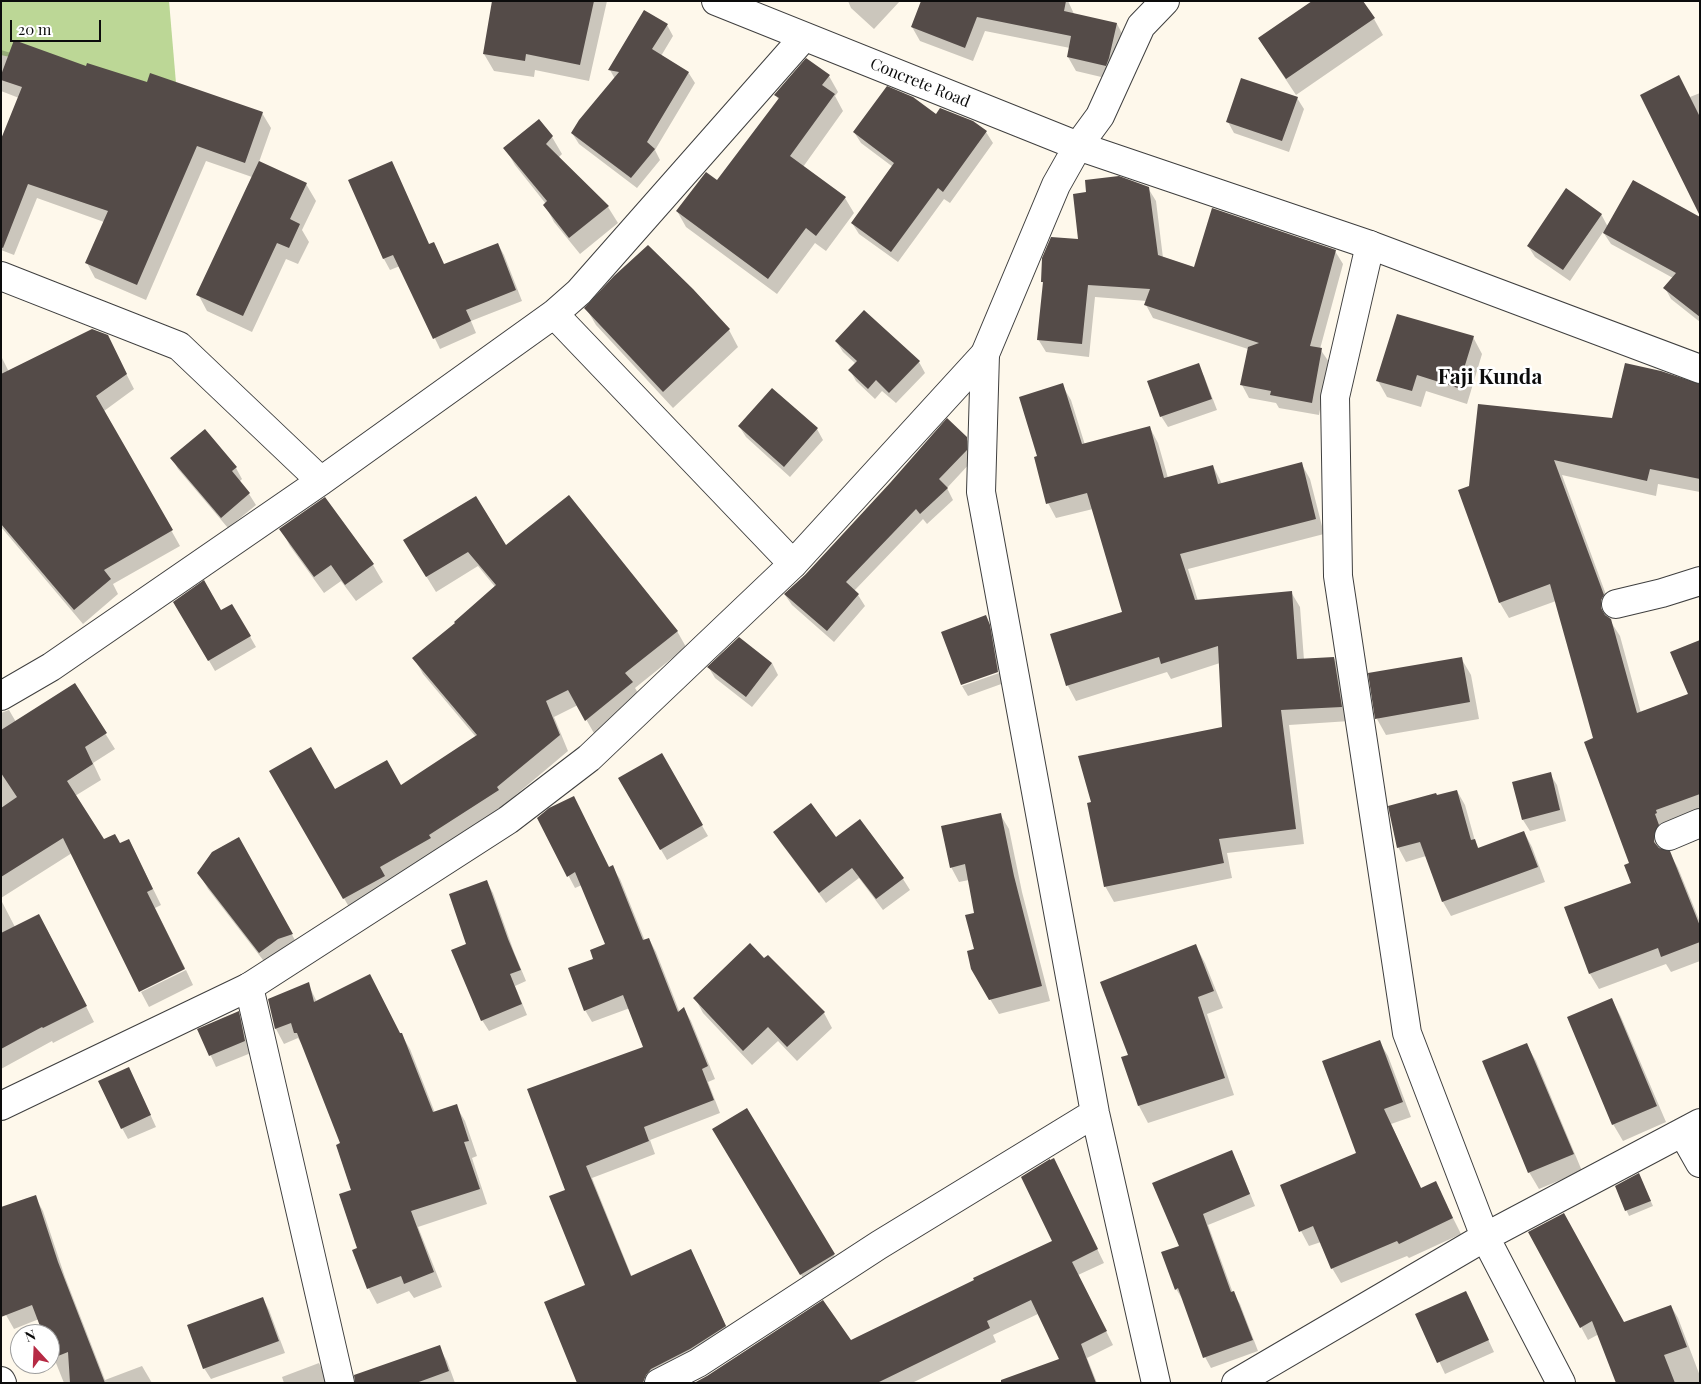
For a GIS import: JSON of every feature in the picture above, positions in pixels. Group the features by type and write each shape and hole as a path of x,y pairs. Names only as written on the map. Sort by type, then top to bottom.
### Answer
{"street":[{"name":"Concrete Road","path":"716,1 1078,146 1370,245 1698,366"},
{"path":"1,1106 249,987 508,820 589,758 793,564 985,354 1056,185 1078,146 1100,116 1143,14 1165,1"},
{"path":"1,696 51,668 321,481 554,314 579,292 804,37"},
{"path":"1370,245 1335,397 1338,576 1407,1033 1485,1237 1561,1383"},
{"path":"1,276 179,346 321,481"},
{"path":"554,314 793,564"},
{"path":"985,354 981,492 1095,1113 1156,1383"},
{"path":"1616,604 1662,593 1700,581"},
{"path":"1669,836 1700,823"},
{"path":"249,987 340,1383"},
{"path":"659,1383 698,1363 879,1245 1095,1113"},
{"path":"1236,1383 1485,1237 1692,1128 1700,1163"}],"green space":[{"path":"1,1 169,1 177,95 1,55"}],"building":[{"path":"492,1 594,1 580,65 526,54 525,61 483,54"},
{"path":"921,1 1066,1 1064,11 1117,23 1106,66 1067,57 1071,36 977,17 965,48 911,27"},
{"path":"1312,1 1363,1 1375,18 1286,79 1258,38"},
{"path":"644,10 668,24 652,49 689,72 647,142 655,149 631,178 571,133 579,120 619,72 608,70"},
{"path":"14,40 86,66 87,63 147,82 150,73 263,112 245,163 197,146 137,285 85,263 108,211 28,184 3,248 1,247 1,139 22,87 1,80 1,75"},
{"path":"806,58 830,75 822,85 835,94 790,156 846,197 816,236 806,228 768,279 676,211 706,172 717,180 779,98 774,95"},
{"path":"1679,75 1700,117 1700,216 1640,95"},
{"path":"1241,78 1298,97 1282,141 1226,122"},
{"path":"887,86 913,97 936,114 940,108 973,121 987,131 943,192 938,188 891,252 851,223 894,163 853,132"},
{"path":"539,119 553,136 546,144 609,206 569,238 543,205 547,201 503,148"},
{"path":"259,161 307,183 290,219 300,224 289,248 277,243 243,316 196,295"},
{"path":"392,161 429,244 434,242 444,264 498,243 516,290 466,310 471,321 433,339 393,255 383,259 348,180"},
{"path":"1119,176 1149,187 1158,255 1194,267 1212,208 1336,250 1310,346 1322,348 1312,403 1270,395 1271,391 1240,385 1248,347 1259,343 1144,305 1150,289 1088,285 1082,344 1037,340 1043,282 1041,282 1042,258 1051,237 1078,239 1073,194 1086,192 1085,180"},
{"path":"1633,180 1700,217 1700,317 1663,288 1676,273 1603,233"},
{"path":"1566,188 1602,214 1563,270 1527,246"},
{"path":"648,245 730,329 663,392 584,308 614,276"},
{"path":"864,310 920,361 889,393 876,380 868,389 848,370 857,361 835,341"},
{"path":"1397,314 1474,336 1458,388 1417,375 1412,391 1376,381"},
{"path":"92,329 108,335 127,374 96,396 173,530 104,570 111,579 74,610 1,524 1,374"},
{"path":"1199,363 1212,399 1160,417 1147,381"},
{"path":"1625,363 1661,371 1700,384 1700,479 1650,469 1647,481 1554,460 1604,595 1601,600 1601,608 1605,615 1611,619 1637,713 1688,694 1670,652 1700,640 1700,794 1656,810 1657,813 1655,814 1659,825 1654,835 1654,842 1659,848 1670,851 1700,926 1700,942 1661,957 1658,948 1589,974 1564,907 1631,883 1624,865 1629,863 1584,742 1593,738 1550,584 1499,603 1458,490 1469,486 1478,404 1612,418"},
{"path":"1063,383 1082,444 1150,426 1164,478 1213,465 1218,484 1302,462 1316,519 1180,554 1195,600 1292,591 1297,659 1334,657 1342,707 1281,710 1296,829 1219,839 1224,863 1104,887 1087,803 1091,802 1078,756 1222,727 1218,646 1161,664 1159,657 1066,686 1050,634 1122,612 1087,493 1046,504 1034,457 1037,456 1019,397"},
{"path":"772,388 818,428 784,467 738,426"},
{"path":"947,418 967,437 967,450 939,479 948,488 920,514 916,509 846,582 859,594 827,631 784,594 805,575"},
{"path":"205,429 237,467 232,471 250,493 221,518 170,458"},
{"path":"569,495 678,631 625,673 633,682 585,721 568,690 546,701 560,735 497,787 499,790 429,835 431,838 380,867 385,876 343,899 269,771 311,747 335,789 387,760 401,785 477,735 412,658 455,623 496,585 468,552 426,577 403,540 476,496 506,545"},
{"path":"325,497 374,564 345,585 331,565 314,577 279,529"},
{"path":"204,580 221,610 232,604 251,636 208,661 173,602"},
{"path":"986,615 990,625 998,672 961,685 941,632"},
{"path":"739,637 772,663 746,697 707,667"},
{"path":"1462,657 1470,702 1375,719 1368,673"},
{"path":"75,683 107,733 85,747 93,764 67,781 104,839 115,834 120,843 129,839 153,889 147,892 185,969 139,992 63,838 1,877 1,808 17,797 1,773 1,730"},
{"path":"662,753 703,825 660,850 618,778"},
{"path":"1551,772 1560,810 1522,820 1512,782"},
{"path":"1457,790 1471,840 1475,839 1478,848 1524,831 1538,867 1442,902 1420,842 1397,848 1388,806 1436,793 1437,795"},
{"path":"574,796 609,867 613,865 643,940 649,938 678,1012 684,1007 708,1066 702,1069 714,1100 644,1127 649,1141 586,1166 631,1276 691,1249 726,1326 690,1349 651,1369 643,1383 577,1383 544,1302 585,1285 549,1196 565,1190 527,1089 643,1047 623,995 584,1011 568,968 593,959 590,950 605,944 575,872 567,877 537,818 549,808"},
{"path":"811,803 836,837 860,819 904,878 876,899 852,868 819,893 773,832"},
{"path":"1001,813 1014,876 1042,986 989,1000 971,969 967,951 974,949 965,915 974,913 965,864 950,868 941,826"},
{"path":"239,837 293,934 278,939 259,953 197,873 212,852"},
{"path":"487,880 521,970 510,974 522,1004 481,1021 451,950 466,944 449,894"},
{"path":"39,914 87,1006 1,1049 1,933"},
{"path":"750,943 764,958 768,955 825,1012 787,1047 768,1027 743,1051 693,998"},
{"path":"1196,944 1214,991 1198,997 1225,1078 1138,1106 1121,1057 1128,1055 1100,982"},
{"path":"370,974 400,1033 402,1033 433,1112 457,1104 469,1141 464,1142 480,1189 411,1211 434,1272 404,1284 401,1276 367,1289 352,1250 357,1248 339,1194 351,1190 336,1145 340,1143 297,1033 294,1033 291,1023 275,1029 268,999 309,982 314,1002"},
{"path":"1612,998 1657,1106 1612,1125 1567,1017"},
{"path":"239,1011 245,1041 209,1056 197,1029"},
{"path":"1380,1040 1403,1102 1384,1109 1421,1188 1436,1181 1453,1218 1399,1244 1397,1241 1331,1269 1313,1226 1299,1232 1280,1185 1356,1153 1322,1061"},
{"path":"1527,1043 1574,1154 1528,1173 1482,1061"},
{"path":"129,1067 151,1115 121,1129 98,1081"},
{"path":"747,1108 835,1254 800,1275 712,1129"},
{"path":"1232,1150 1250,1194 1203,1214 1231,1292 1234,1291 1253,1340 1203,1358 1178,1288 1175,1290 1161,1252 1179,1246 1152,1183"},
{"path":"1054,1158 1098,1249 1072,1262 1107,1331 1081,1344 1096,1383 1001,1383 1001,1380 1059,1359 1031,1300 987,1321 990,1328 877,1383 694,1383 823,1300 851,1340 974,1280 973,1278 1052,1241 1021,1177"},
{"path":"1639,1173 1651,1201 1625,1211 1615,1186"},
{"path":"36,1195 58,1262 105,1383 70,1383 68,1352 60,1355 60,1324 39,1324 32,1305 1,1317 1,1207"},
{"path":"1564,1213 1624,1322 1671,1305 1687,1347 1664,1355 1675,1383 1616,1383 1592,1321 1580,1328 1528,1232"},
{"path":"1466,1291 1489,1340 1437,1363 1415,1314"},
{"path":"263,1297 279,1341 203,1369 187,1325"},
{"path":"440,1345 449,1371 416,1383 355,1383 354,1375"}],"district":[{"name":"Faji Kunda","path":"1490,377"}]}
